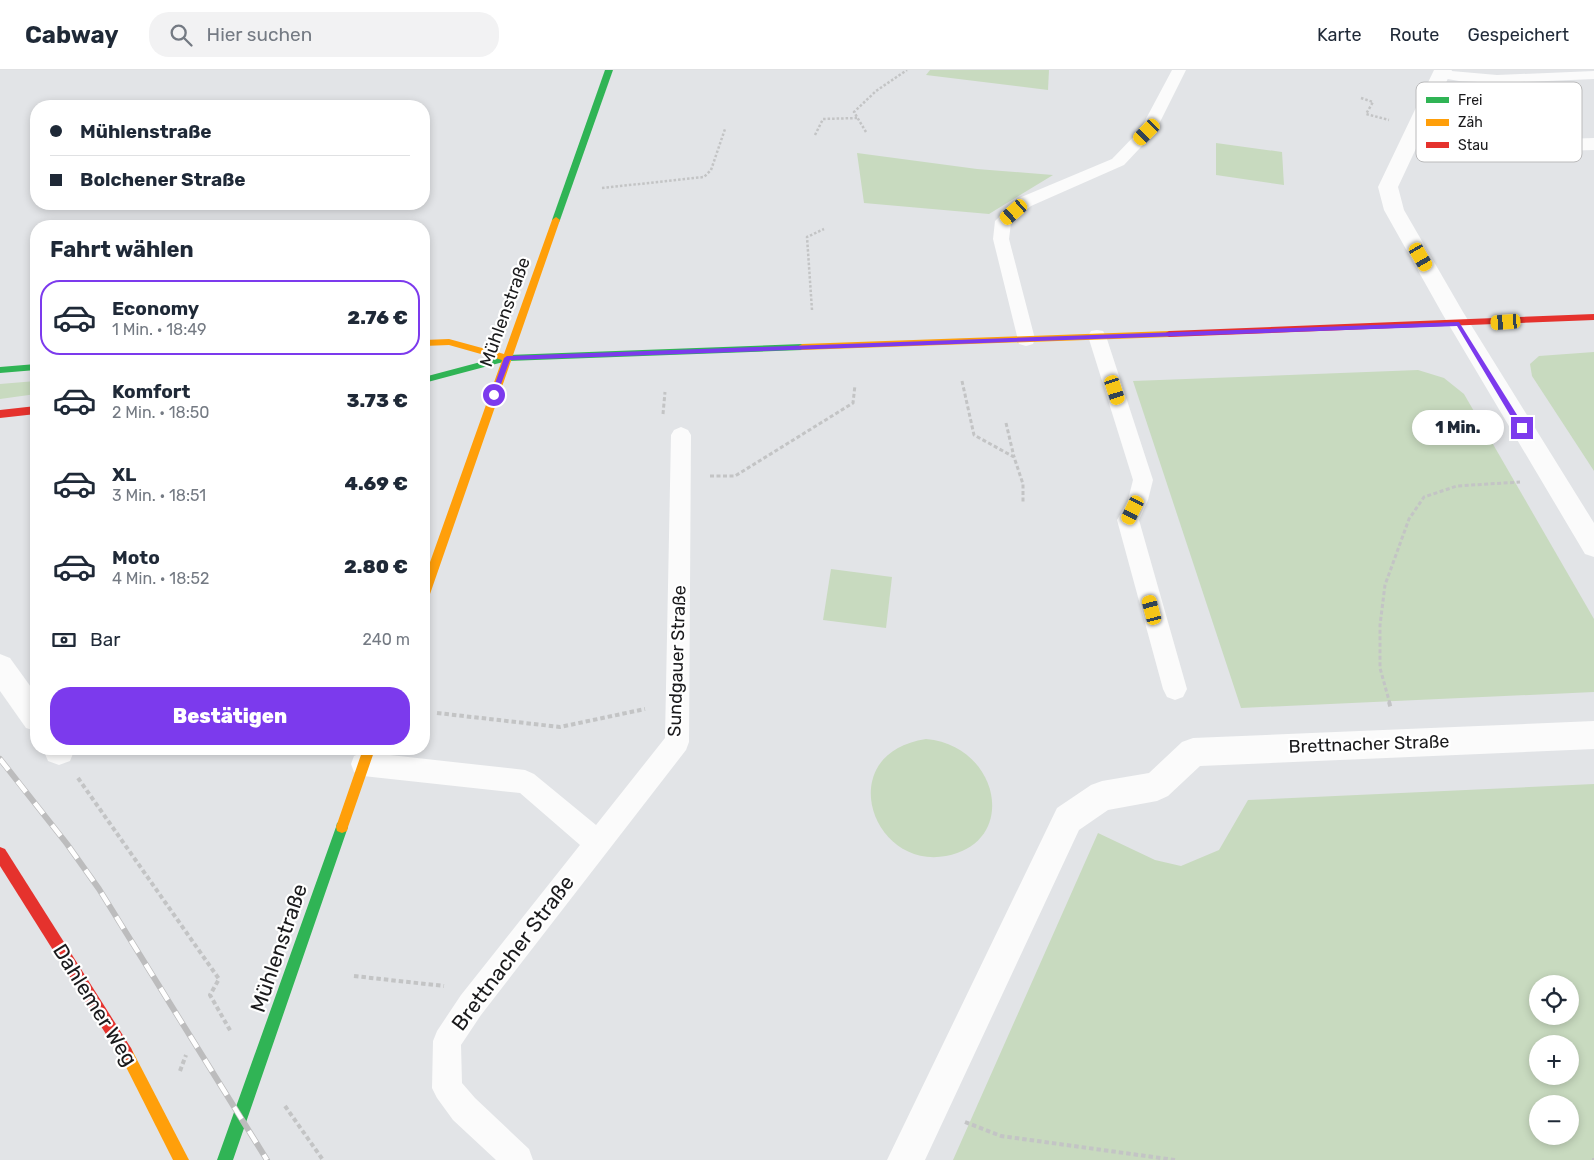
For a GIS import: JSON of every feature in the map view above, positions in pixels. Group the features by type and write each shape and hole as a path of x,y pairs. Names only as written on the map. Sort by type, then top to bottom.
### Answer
{"street":[{"name":"Mühlenstraße","path":"430,577 609,70"},
{"path":"1416,128 1388,187 1394,210 1459,324 1594,546"},
{"path":"430,378 507,358 1459,324 1594,317"},
{"path":"430,343 449,342 507,358"},
{"path":"0,370 30,368"},
{"path":"0,414 30,411"},
{"path":"0,667 30,710"},
{"name":"Brettnacher Straße","path":"930,1109 1068,819 1102,796 1157,786 1193,752 1594,735"},
{"name":"Mühlenstraße","path":"225,1160 366,757"},
{"name":"Dahlemer Weg","path":"0,854 92,998 142,1081 162,1118 181,1160"},
{"path":"906,1160 930,1109"}],"lane":[{"path":"1026,339 1001,239 1004,221 1025,202 1118,162 1147,132 1180,70"},
{"path":"1442,72 1455,77 1495,78 1594,75"},
{"path":"1097,336 1143,480 1138,500 1128,520 1175,689"},
{"name":"Sundgauer Straße","path":"597,843 677,742 681,435"},
{"path":"366,757 525,782 597,843"},
{"name":"Brettnacher Straße","path":"518,1160 464,1109 446,1088 447,1040 471,1005 597,843"}],"path":[{"path":"866,132 854,112 876,91 907,70"},
{"path":"1361,98 1373,102 1366,114 1390,121"},
{"path":"815,135 823,119 858,118"},
{"path":"602,188 704,177 710,170 725,129"},
{"path":"812,310 806,237 824,229"},
{"path":"962,381 974,436 1014,457"},
{"path":"681,477 735,476 854,403 855,385"},
{"path":"662,418 665,392"},
{"path":"1006,423 1022,484 1023,504"},
{"path":"1391,708 1387,701 1380,668 1380,625 1385,585 1409,519 1424,497 1457,486 1526,482"},
{"path":"437,713 560,727 646,708"},
{"path":"62,755 219,979 210,995"},
{"path":"354,976 442,984 471,1005"},
{"path":"179,1074 186,1055"},
{"path":"930,1109 1001,1136 1175,1160"}],"green space":[{"path":"930,70 1049,70 1048,90 926,75"},
{"path":"1216,143 1282,152 1284,185 1216,175"},
{"path":"857,153 977,169 1053,175 989,214 864,203"},
{"path":"1594,352 1594,471 1532,376 1530,364 1539,356"},
{"path":"1418,370 1444,378 1464,394 1594,619 1594,692 1241,708 1133,381"},
{"path":"30,382 30,395 0,399 0,384"},
{"path":"831,569 892,577 886,628 823,620"},
{"path":"926,739 951,745 970,758 984,775 991,794 991,814 984,833 969,847 946,856 920,856 898,846 882,829 873,808 871,786 879,765 897,749"},
{"path":"1594,784 1594,1160 953,1160 1098,833 1155,860 1181,866 1219,850 1248,800"}],"railway":[{"path":"0,759 67,844 99,889 267,1160"}],"traffic: fast":[{"path":"556,220 609,70"},
{"path":"430,378 507,358 802,347"},
{"path":"0,370 30,368"},
{"path":"225,1160 342,827"}],"traffic: slow":[{"path":"430,577 556,220"},
{"path":"802,347 1169,334"},
{"path":"430,343 449,342 506,358"},
{"path":"342,827 367,755"},
{"path":"126,1053 181,1160"}],"traffic: jam":[{"path":"1169,334 1594,317"},
{"path":"0,414 30,411"},
{"path":"0,854 126,1053"}],"route":[{"path":"494,395 507,358 1459,324 1522,428"}]}
